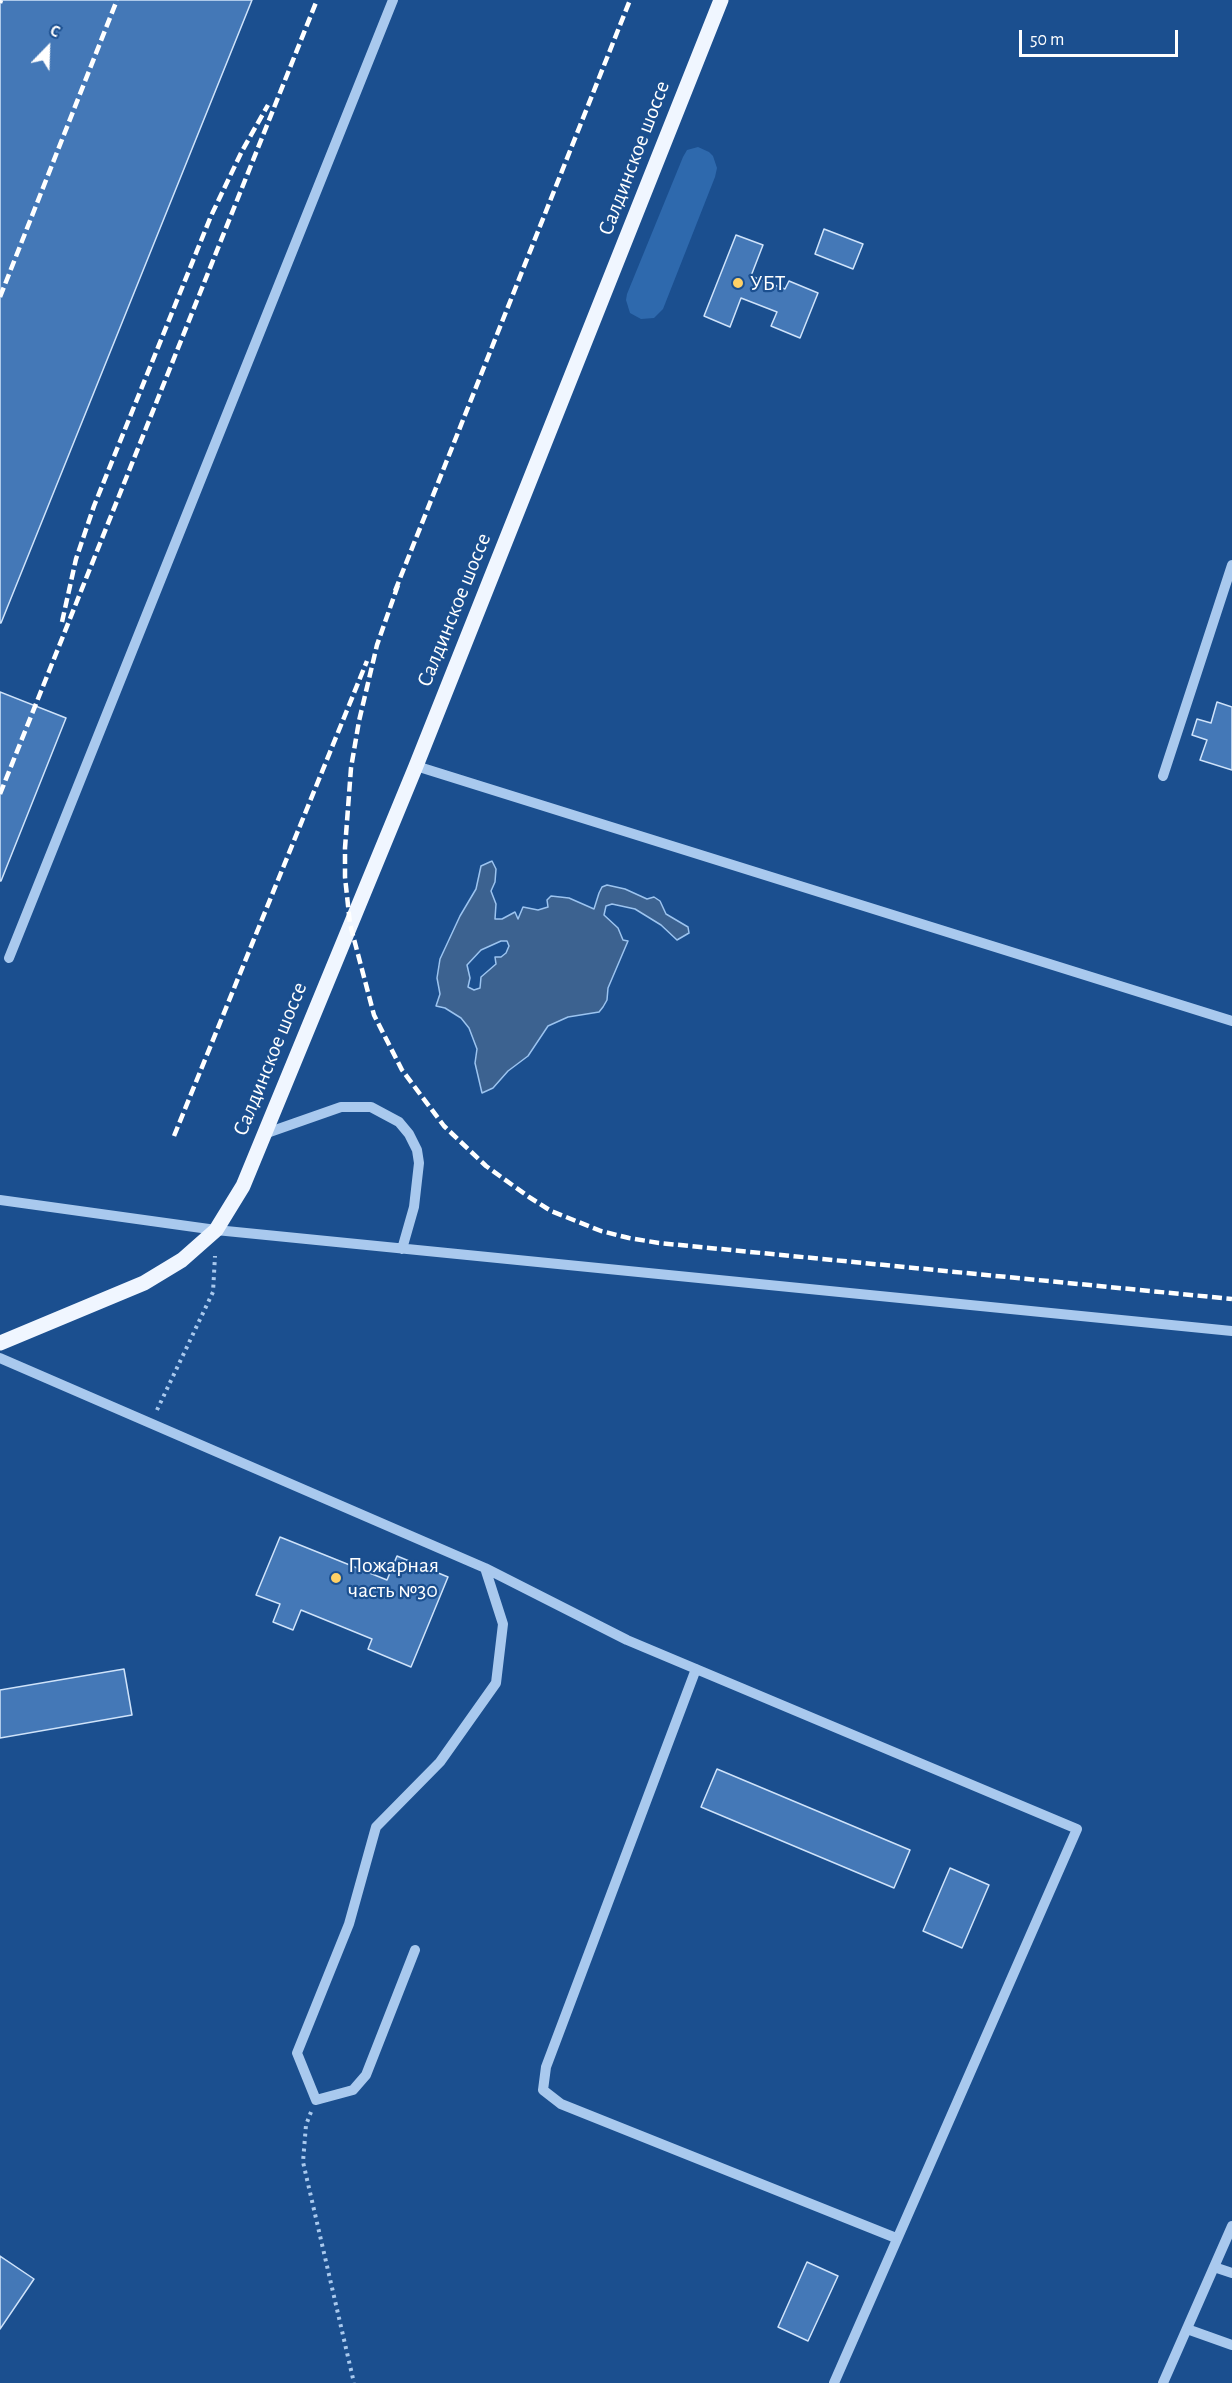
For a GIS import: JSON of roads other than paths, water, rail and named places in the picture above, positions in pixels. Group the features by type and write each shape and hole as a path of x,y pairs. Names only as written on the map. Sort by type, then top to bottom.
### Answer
{"main road":[{"name":"Салдинское шоссе","path":"0,1343 144,1283 182,1260 216,1230 243,1186 416,766 721,0"}],"lane":[{"path":"9,958 393,0"},
{"path":"1163,776 1232,565"},
{"path":"416,766 1232,1021"},
{"path":"264,1134 341,1107 371,1107 399,1122 409,1134 417,1150 419,1163 414,1208 402,1249"},
{"path":"0,1200 216,1230 1232,1331"},
{"path":"0,1358 485,1568 627,1640 1077,1829 834,2383"},
{"path":"415,1950 366,2075 353,2090 316,2100 297,2053 349,1924 376,1827 440,1762 496,1683 503,1624 485,1568"},
{"path":"696,1669 546,2067 543,2090 561,2104 896,2238"},
{"path":"1163,2383 1232,2226"},
{"path":"1214,2267 1232,2273"},
{"path":"1187,2330 1232,2345"}],"railway":[{"path":"0,297 117,0"},
{"path":"0,794 317,0"},
{"path":"395,591 630,0"},
{"path":"62,622 76,559 94,506 211,216 242,151 268,105"},
{"path":"398,585 377,645 359,721 351,768 345,848 345,877 350,924 374,1015 402,1070 444,1126 486,1166 551,1211 601,1231 629,1238 659,1243 1232,1299"},
{"path":"174,1136 367,661"}],"place":[{"name":"УБТ","path":"738,283"},
{"name":"Пожарная часть №30","path":"336,1578"}]}
